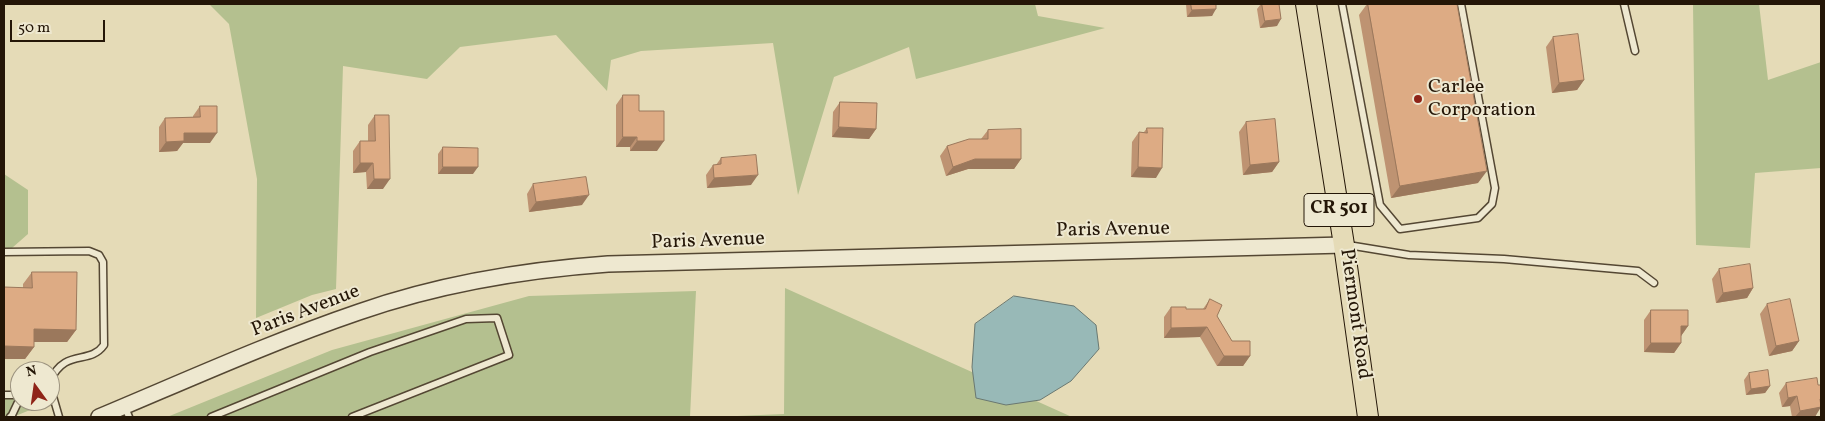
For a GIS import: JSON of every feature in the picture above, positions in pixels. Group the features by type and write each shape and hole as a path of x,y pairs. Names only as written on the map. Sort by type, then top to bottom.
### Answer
{"main road":[{"name":"Piermont Road","path":"1306,4 1344,244 1368,417"}],"street":[{"name":"Paris Avenue","path":"99,417 127,412 308,330 359,312 410,296 469,282 572,266 1344,244"}],"lane":[{"path":"1342,4 1380,205 1400,229 1478,218 1492,204 1495,188 1461,4"},
{"path":"1624,4 1635,51"},
{"path":"1344,244 1409,255 1504,259 1638,271 1654,283"},
{"path":"4,252 89,251 99,254 104,262 104,345 94,354 68,360 60,366"},
{"path":"211,417 370,352 466,319 497,318 509,355 352,417"}],"green space":[{"path":"209,4 1035,4 1038,16 1105,28 916,79 909,47 834,77 798,195 773,43 641,51 611,60 607,91 556,35 460,47 427,79 343,66 336,289 312,295 256,318 257,179 229,24"},
{"path":"1693,4 1759,4 1768,80 1821,62 1821,168 1755,173 1750,248 1696,245"},
{"path":"4,174 28,190 28,234 4,255"},
{"path":"785,288 1072,417 714,417 784,414"},
{"path":"696,291 690,417 167,417 332,350 529,296"},
{"path":"4,394 10,394 10,411 28,411 13,417 4,417"}],"water":[{"path":"1014,296 1074,306 1096,325 1099,349 1071,381 1040,400 1006,405 976,398 972,367 975,324"}],"building":[{"path":"1191,4 1216,4 1216,9 1192,10"},
{"path":"1262,4 1279,4 1281,19 1265,21"},
{"name":"Carlee Corporation","path":"1368,4 1457,4 1487,171 1400,186"},
{"path":"1578,34 1584,80 1559,83 1553,37"},
{"path":"623,95 639,95 639,111 664,111 664,141 637,141 637,137 623,137"},
{"path":"840,102 877,103 876,129 839,127"},
{"path":"200,106 217,106 217,133 184,133 184,141 166,142 165,118 200,117"},
{"path":"375,115 389,115 390,179 374,179 373,163 360,163 360,141 375,141"},
{"path":"1275,119 1279,162 1250,165 1246,122"},
{"path":"1147,128 1163,128 1162,168 1138,167 1139,132 1147,133"},
{"path":"1021,129 1021,159 975,159 953,167 947,146 969,139 988,139 988,130"},
{"path":"443,147 478,148 478,167 443,167"},
{"path":"756,155 758,175 714,178 713,165 721,164 721,158"},
{"path":"586,177 589,195 536,202 533,184"},
{"path":"1750,264 1753,288 1723,293 1719,269"},
{"path":"32,272 77,272 76,330 34,329 34,347 4,346 4,287 32,288"},
{"path":"1210,299 1222,305 1217,316 1232,341 1250,341 1250,356 1224,356 1207,327 1171,328 1171,307 1205,309"},
{"path":"1790,299 1799,341 1776,346 1767,304"},
{"path":"1651,310 1688,310 1688,326 1681,326 1681,343 1651,343"},
{"path":"1768,370 1770,386 1751,389 1749,373"},
{"path":"1817,378 1818,385 1821,385 1821,407 1800,411 1797,396 1788,398 1786,383"}],"place":[{"name":"Carlee Corporation","path":"1418,99"}]}
